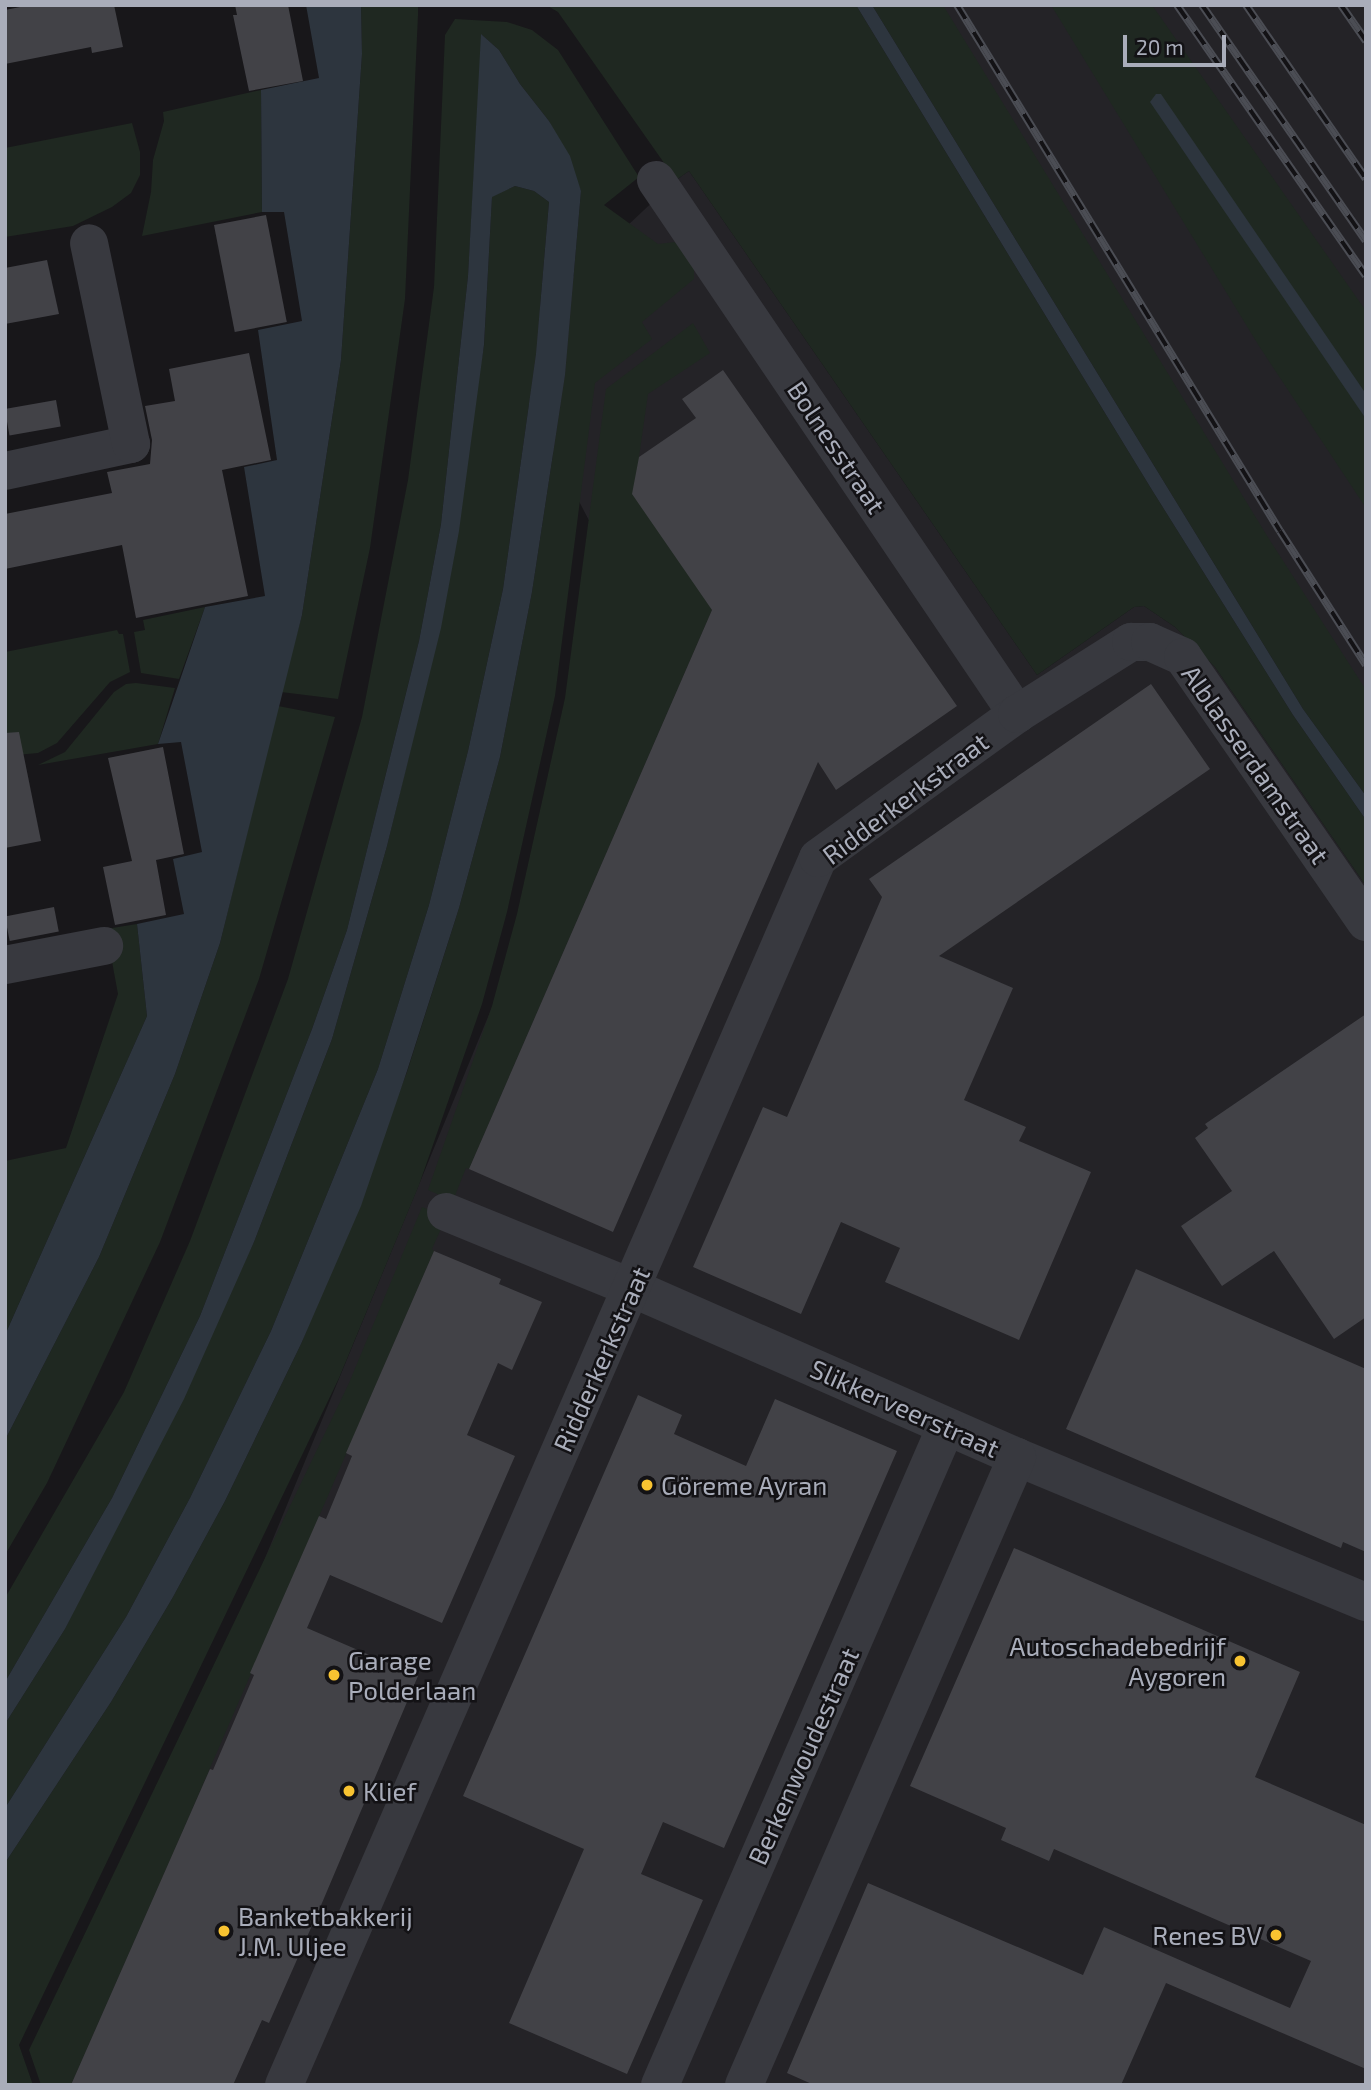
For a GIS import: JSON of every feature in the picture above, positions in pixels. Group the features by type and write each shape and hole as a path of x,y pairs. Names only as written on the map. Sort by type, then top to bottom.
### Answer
{"street":[{"name":"Bolnesstraat","path":"656,180 1017,713"},
{"path":"5,471 131,444 89,243"},
{"name":"Alblasserdamstraat","path":"1017,713 1131,642 1150,642 1183,657 1366,922"},
{"name":"Ridderkerkstraat","path":"284,2085 818,858 1017,713"},
{"path":"5,965 104,946"},
{"name":"Slikkerveerstraat","path":"446,1212 632,1288 946,1427 1366,1602"},
{"name":"Berkenwoudestraat","path":"660,2085 946,1427"},
{"path":"744,2085 1017,1457"}],"shaded area":[{"path":"306,5 361,5 362,54 341,360 302,615 220,943 175,1074 99,1257 5,1440 5,1335 147,1016 137,924 184,914 173,859 202,852 181,742 158,744 205,607 265,596 244,467 277,460 258,330 302,321 284,212 262,212 261,90 319,78"},
{"path":"361,5 418,5 418,15 405,299 370,548 338,699 281,692 302,615 341,360 362,54"},
{"path":"546,5 856,5 1152,490 1293,715 1366,820 1366,886 1215,667 1175,627 1144,606 1134,607 1037,675 689,171 676,180 558,12"},
{"path":"856,5 872,5 1303,709 1366,796 1366,820 1293,715 1152,490"},
{"path":"872,5 943,5 1269,539 1366,690 1366,796 1303,709"},
{"path":"927,5 1366,5 1366,705"},
{"path":"1051,5 1152,5 1366,311 1366,508 1259,346"},
{"path":"455,19 507,22 532,30 558,50 639,177 604,205 658,244 675,242 694,261 694,279 642,322 652,339 595,383 555,696 507,912 482,1004 419,1185 339,1378 19,2045 33,2085 7,2085 5,1863 111,1702 173,1597 225,1501 301,1344 407,1072 459,908 500,757 532,592 565,375 581,191 549,121 520,84 499,50 482,35 468,276 441,524 419,641 347,930 312,1029 200,1316 112,1498 5,1682 5,1598 124,1392 190,1241 288,979 362,717 408,480 434,287 445,35"},
{"path":"481,34 499,50 520,84 549,121 570,156 581,191 565,375 532,592 500,757 459,908 407,1071 361,1206 301,1344 225,1501 173,1597 111,1702 5,1863 5,1808 126,1617 190,1498 271,1331 378,1069 429,905 468,751 503,589 536,354 549,202 534,191 515,186 492,197 484,345 459,531 441,628 387,846 332,1039 254,1242 184,1399 65,1629 5,1724 5,1682 112,1498 200,1316 312,1029 347,930 419,641 441,524 468,276"},
{"path":"261,90 262,212 142,236 151,192 153,160 164,121 163,112"},
{"path":"1156,94 1161,94 1366,394 1366,419 1150,102"},
{"path":"132,123 140,152 140,175 131,193 112,207 73,226 5,237 5,148"},
{"path":"689,171 1037,675 1134,607 1144,606 1175,627 1215,667 1366,886 1366,2085 48,2085 647,631 498,347 676,180"},
{"path":"515,186 534,191 549,202 536,354 503,589 468,751 429,905 378,1069 271,1331 190,1498 126,1617 5,1808 5,1724 65,1629 254,1242 332,1039 387,846 421,705 484,346 492,196"},
{"path":"693,323 710,353 648,394 639,457 712,610 469,1169 466,1168 454,1198 449,1199 428,1190 492,1006 517,914 565,698 606,389"},
{"path":"205,607 179,679 141,673 134,632 145,630 143,620"},
{"path":"117,630 119,634 123,634 130,672 110,682 57,743 38,753 5,756 5,652"},
{"path":"126,684 175,688 158,744 38,765 65,752 114,692"},
{"path":"278,706 335,717 259,979 160,1242 47,1483 5,1555 5,1440 99,1257 175,1074 220,943"},
{"path":"137,924 147,1016 5,1335 5,1161 66,1148 118,994 106,929"},
{"path":"422,1207 442,1215 444,1222 432,1249 434,1251 178,1842 71,2085 41,2085 29,2050 349,1383"}],"building":[{"path":"30,5 114,5 123,47 92,53 91,47 5,64 5,10"},
{"path":"235,5 288,5 303,81 249,91 233,15 237,15"},
{"path":"266,215 287,322 235,332 214,225"},
{"path":"47,260 59,314 5,324 5,268"},
{"path":"249,353 271,460 222,470 248,596 136,618 122,545 5,569 5,514 112,493 107,472 150,464 152,440 145,406 175,401 169,369"},
{"path":"723,370 957,706 836,790 818,762 613,1232 469,1169 712,610 632,494 639,457 696,418 682,399"},
{"path":"56,400 61,427 9,436 5,409"},
{"path":"1151,684 1210,769 939,956 1013,988 964,1100 1026,1127 1019,1141 1091,1172 1019,1340 885,1282 900,1248 841,1222 801,1314 693,1267 763,1107 787,1117 882,897 869,879"},
{"path":"19,732 41,841 5,848 5,733"},
{"path":"163,747 184,854 156,860 166,915 115,925 103,867 132,861 108,758"},
{"path":"54,907 59,932 10,941 5,917"},
{"path":"1366,1014 1366,1317 1334,1339 1274,1251 1222,1286 1181,1226 1232,1191 1195,1138 1208,1128 1205,1124"},
{"path":"434,1251 501,1279 499,1284 542,1302 512,1370 498,1363 467,1435 515,1456 442,1623 330,1575 307,1628 418,1676 322,1903 269,2023 262,2020 233,2085 71,2085 210,1769 213,1770 254,1675 250,1673 319,1516 326,1519 352,1456 346,1453"},
{"path":"1136,1269 1366,1369 1366,1552 1343,1542 1341,1548 1066,1429"},
{"path":"638,1395 682,1415 674,1434 746,1466 775,1399 897,1451 724,1848 663,1822 641,1874 703,1900 627,2074 509,2023 584,1849 463,1796"},
{"path":"1014,1548 1300,1672 1255,1777 1366,1825 1366,2069 1166,1983 1121,2085 814,2085 787,2073 868,1883 1083,1975 1104,1927 1290,2008 1311,1961 1054,1849 1049,1861 1001,1840 1006,1828 910,1786"}],"railway":[{"path":"957,5 1280,531 1366,665"},
{"path":"1177,5 1366,276"},
{"path":"1202,5 1366,241"},
{"path":"1246,5 1366,179"},
{"path":"1341,5 1366,41"}],"place":[{"name":"Göreme Ayran","path":"647,1485"},
{"name":"Autoschadebedrijf Aygoren","path":"1240,1661"},
{"name":"Garage Polderlaan","path":"334,1675"},
{"name":"Klief","path":"349,1791"},
{"name":"Banketbakkerij J.M. Uljee","path":"224,1931"},
{"name":"Renes BV","path":"1276,1935"}]}
